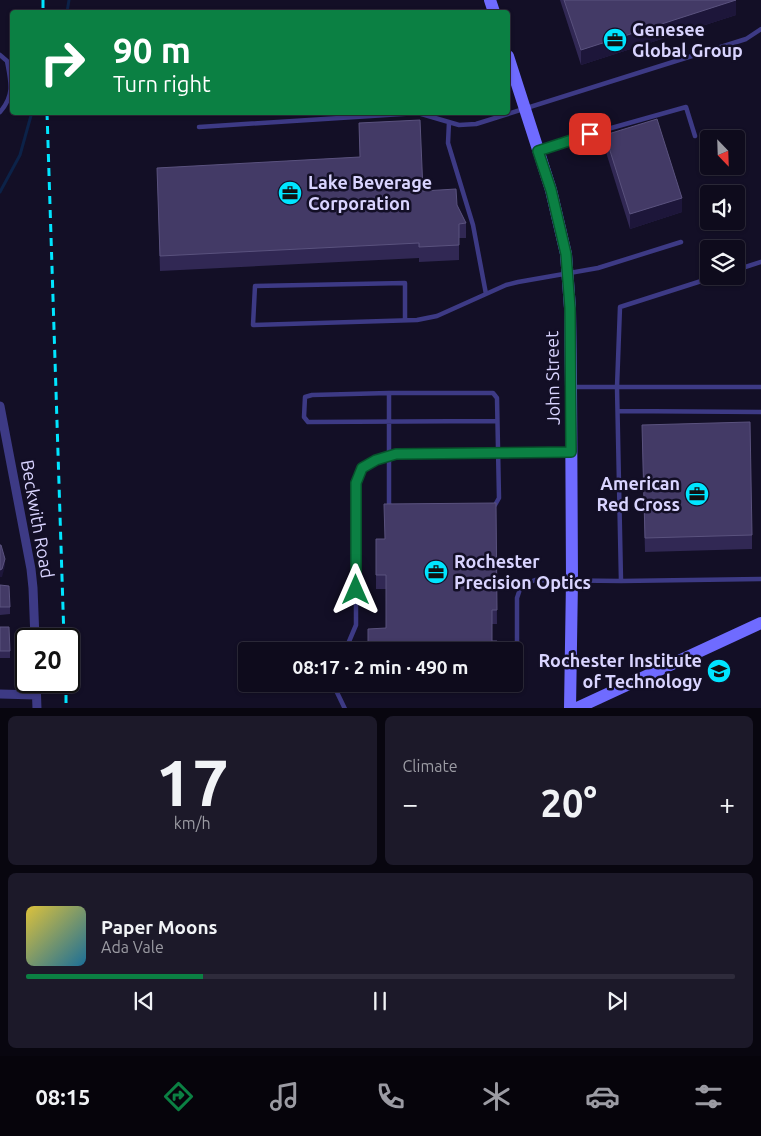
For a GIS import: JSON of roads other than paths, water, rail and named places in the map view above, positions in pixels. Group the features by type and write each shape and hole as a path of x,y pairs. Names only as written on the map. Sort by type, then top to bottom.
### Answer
{"street":[{"name":"John Street","path":"510,62 560,225 568,274 571,387 572,580 570,708"},
{"name":"Beckwith Road","path":"0,406 31,569 35,628"},
{"path":"574,708 761,623"},
{"path":"0,694 36,695 36,708"}],"lane":[{"path":"510,114 746,39 761,29"},
{"path":"0,55 7,61 10,76"},
{"path":"0,112 8,102 10,94"},
{"path":"538,151 686,106 695,136"},
{"path":"199,127 373,115"},
{"path":"425,115 459,125 476,124 505,115"},
{"path":"449,122 448,143 473,225 486,294"},
{"path":"406,320 405,283 255,286 253,325 406,320 437,316 506,285 598,268 681,242"},
{"path":"745,267 761,262"},
{"path":"621,581 617,387 620,307 700,281"},
{"path":"571,387 761,388"},
{"path":"389,393 389,422 388,456 389,505 396,508 488,507 495,505 499,498 497,398 493,393 389,393 312,395 305,398 304,417 308,422 389,422 497,421"},
{"path":"618,410 761,412"},
{"path":"349,642 356,625 356,483 362,468 376,460 396,454 571,452"},
{"path":"516,642 517,598 521,586 535,580 761,579"},
{"path":"337,692 345,708"}],"waterway":[{"path":"67,10 69,0"},
{"path":"0,192 20,155 31,115"}],"railway":[{"path":"43,0 43,10"},
{"path":"47,115 64,628"},
{"path":"66,693 66,708"}],"place":[{"name":"Genesee Global Group","path":"615,40"},
{"name":"Lake Beverage Corporation","path":"290,193"},
{"name":"American Red Cross","path":"697,494"},
{"name":"Rochester Precision Optics","path":"436,572"},
{"name":"Rochester Institute of Technology","path":"719,671"}]}
